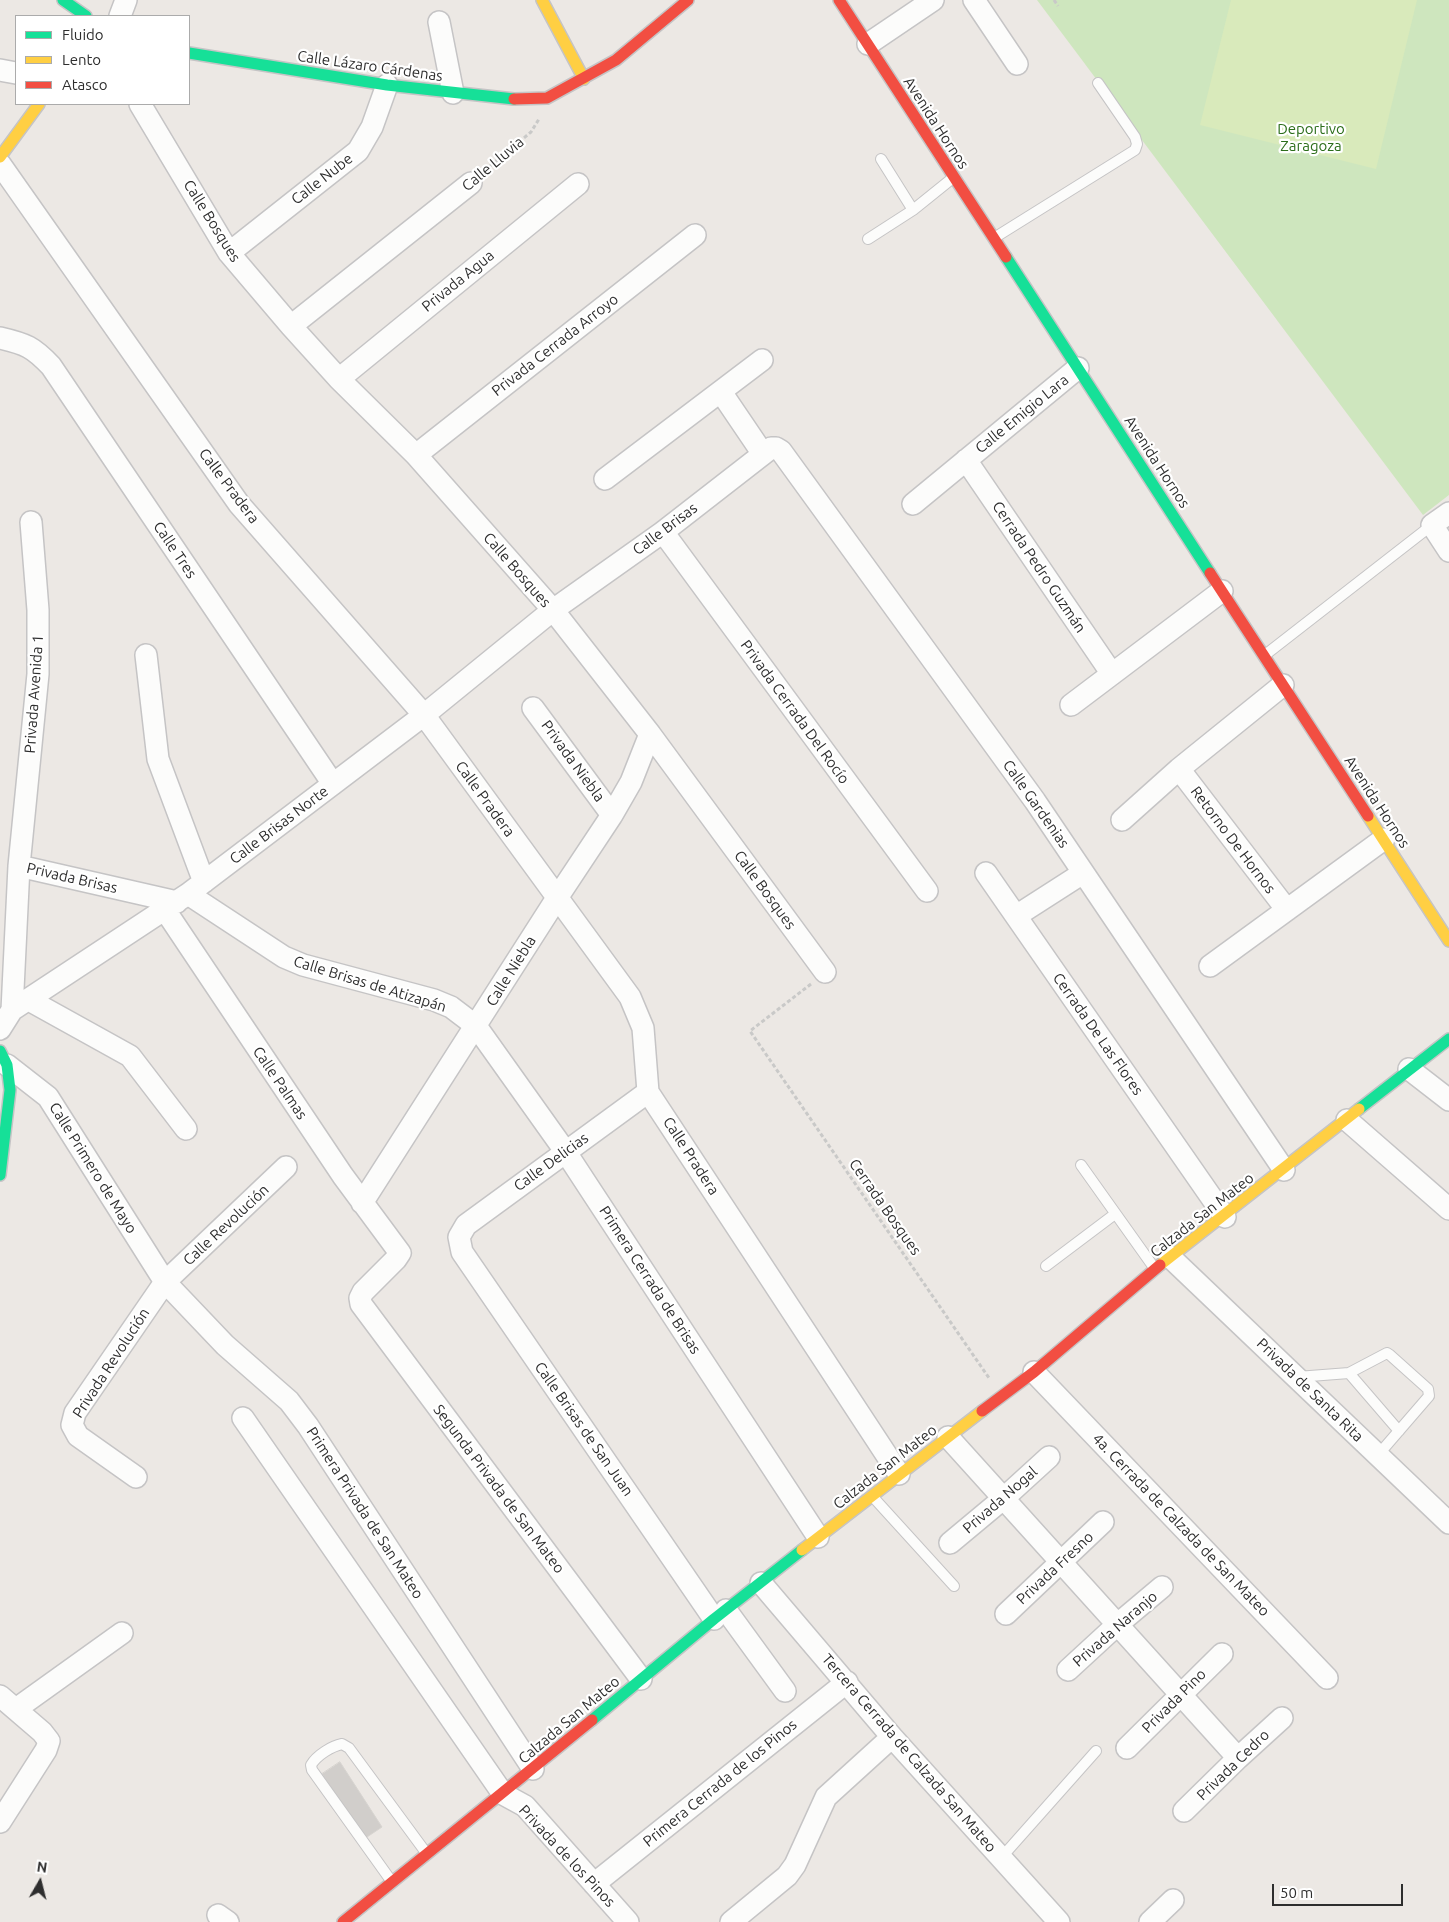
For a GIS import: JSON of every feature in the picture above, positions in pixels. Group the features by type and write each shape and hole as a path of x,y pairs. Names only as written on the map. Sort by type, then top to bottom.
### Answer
{"street":[{"path":"63,0 85,15"},
{"path":"120,15 126,0"},
{"path":"542,0 584,79"},
{"path":"547,98 616,60 688,0"},
{"name":"Avenida Hornos","path":"839,0 1449,941"},
{"path":"868,44 933,0"},
{"path":"974,0 1017,64"},
{"path":"439,22 453,93"},
{"name":"Calle Lázaro Cárdenas","path":"190,53 387,85 511,99 547,98"},
{"path":"0,70 15,73"},
{"name":"Calle Nube","path":"229,253 358,151 372,127 387,85"},
{"path":"0,157 38,105"},
{"name":"Calle Bosques","path":"141,105 229,253 339,379 416,455 553,610 650,734 825,972"},
{"name":"Calle Pradera","path":"0,164 239,504 424,715 630,997 643,1028 648,1092 899,1474"},
{"name":"Calle Lluvia","path":"291,326 471,183"},
{"name":"Privada Agua","path":"339,379 578,184"},
{"name":"Privada Cerrada Arroyo","path":"416,455 695,235"},
{"name":"Calle Tres","path":"0,338 21,342 37,351 52,366 333,784"},
{"path":"604,479 762,360"},
{"name":"Calle Emigio Lara","path":"913,504 1078,368"},
{"name":"Calle Gardenias","path":"720,392 770,451 781,451 1024,785 1284,1170"},
{"name":"Calle Brisas","path":"553,610 663,532 770,451"},
{"name":"Cerrada Pedro Guzmán","path":"966,460 1112,674"},
{"path":"1441,519 1449,551"},
{"name":"Privada Avenida 1","path":"19,866 38,674 38,610 32,522"},
{"name":"Privada Cerrada Del Rocío","path":"663,532 928,892"},
{"path":"1071,706 1222,590"},
{"name":"Calle Brisas Norte","path":"0,1029 21,1005 183,897 424,715 553,610"},
{"name":"Calle Palmas","path":"146,655 158,759 183,897 362,1203 400,1253 396,1260 363,1292 360,1298"},
{"path":"1122,820 1179,769 1283,685"},
{"name":"Privada Niebla","path":"533,708 612,815"},
{"name":"Calle Niebla","path":"362,1203 612,815 632,782 650,734"},
{"name":"Retorno De Hornos","path":"1179,769 1287,910"},
{"path":"1210,966 1384,840"},
{"name":"Privada Brisas","path":"21,1005 19,866 183,897"},
{"path":"1016,916 1083,872"},
{"name":"Cerrada De Las Flores","path":"986,873 1225,1217"},
{"name":"Calle Brisas de Atizapán","path":"183,897 284,957 303,965 434,1000 451,1007 476,1026"},
{"path":"21,1005 130,1056 186,1129"},
{"name":"Primera Cerrada de Brisas","path":"476,1026 565,1151 818,1537"},
{"name":"Calzada San Mateo","path":"343,1922 503,1794 720,1615 899,1474 1034,1372 1163,1264 1347,1120 1408,1069 1449,1039"},
{"path":"0,1175 10,1090 4,1058"},
{"name":"Calle Primero de Mayo","path":"4,1058 48,1097 165,1282"},
{"path":"1408,1069 1449,1100"},
{"name":"Calle Delicias","path":"458,1237 466,1225 648,1092"},
{"path":"1347,1120 1449,1208"},
{"name":"Calle Revolución","path":"165,1282 286,1167"},
{"name":"Calle Brisas de San Juan","path":"458,1237 462,1252 720,1615 784,1691"},
{"name":"Privada de Santa Rita","path":"1163,1264 1296,1377 1449,1524"},
{"name":"Privada Revolución","path":"136,1477 78,1436 72,1425 75,1413 165,1282"},
{"name":"Primera Privada de San Mateo","path":"165,1282 225,1345 289,1401 308,1426 533,1769"},
{"name":"Segunda Privada de San Mateo","path":"360,1298 362,1304 641,1679"},
{"name":"4a. Cerrada de Calzada de San Mateo","path":"1034,1372 1328,1678"},
{"path":"244,1418 503,1794"},
{"path":"948,1437 1238,1758"},
{"name":"Privada Nogal","path":"950,1543 1049,1457"},
{"name":"Privada Fresno","path":"1006,1614 1103,1522"},
{"name":"Tercera Cerrada de Calzada San Mateo","path":"761,1583 892,1737 1060,1922"},
{"name":"Privada Naranjo","path":"1068,1670 1162,1587"},
{"path":"0,1822 46,1750 49,1741 42,1732 8,1703 122,1633"},
{"name":"Privada Pino","path":"1127,1748 1222,1654"},
{"name":"Primera Cerrada de los Pinos","path":"594,1884 847,1682"},
{"name":"Privada Cedro","path":"1184,1811 1282,1718"},
{"path":"731,1922 787,1876 795,1865 826,1797 892,1737"},
{"name":"Privada de los Pinos","path":"503,1794 525,1806 628,1922"},
{"path":"1150,1922 1173,1900"}],"lane":[{"path":"993,238 1135,150 1136,138 1098,83"},
{"path":"881,158 913,210"},
{"path":"868,240 913,210 954,177"},
{"path":"1264,656 1441,519"},
{"path":"1081,1165 1116,1214 1163,1264"},
{"path":"1046,1266 1116,1214"},
{"path":"1296,1377 1349,1373 1390,1354 1428,1389 1429,1396 1378,1455"},
{"path":"1349,1373 1399,1431"},
{"path":"872,1496 954,1586"},
{"path":"392,1882 312,1770 311,1765 314,1760 336,1745 342,1744 348,1748 427,1855"},
{"path":"1001,1858 1096,1751"}],"path":[{"path":"1054,0 1058,6"},
{"name":"Calle Lluvia","path":"471,183 531,132 539,120 547,98"},
{"name":"Cerrada Bosques","path":"825,972 750,1031 1002,1396"}],"green space":[{"name":"Deportivo Zaragoza","path":"1037,0 1449,0 1449,495 1423,515"},
{"path":"1231,0 1417,0 1376,169 1200,125"}],"building":[{"path":"340,1762 382,1827 364,1839 322,1774"}],"traffic: fast":[{"path":"63,0 85,15"},
{"path":"190,53 387,85 514,99"},
{"path":"1006,257 1210,573"},
{"path":"1359,1109 1449,1039"},
{"path":"0,1051 7,1065 10,1090 0,1175"},
{"path":"592,1720 714,1619 802,1550"}],"traffic: slow":[{"path":"542,0 584,79"},
{"path":"0,157 38,105"},
{"path":"1368,816 1449,941"},
{"path":"1160,1265 1359,1109"},
{"path":"802,1550 982,1411"}],"traffic: jam":[{"path":"514,99 547,98 616,60 688,0"},
{"path":"839,0 1006,257"},
{"path":"1210,573 1368,816"},
{"path":"982,1411 1034,1372 1160,1265"},
{"path":"343,1922 592,1720"}]}
